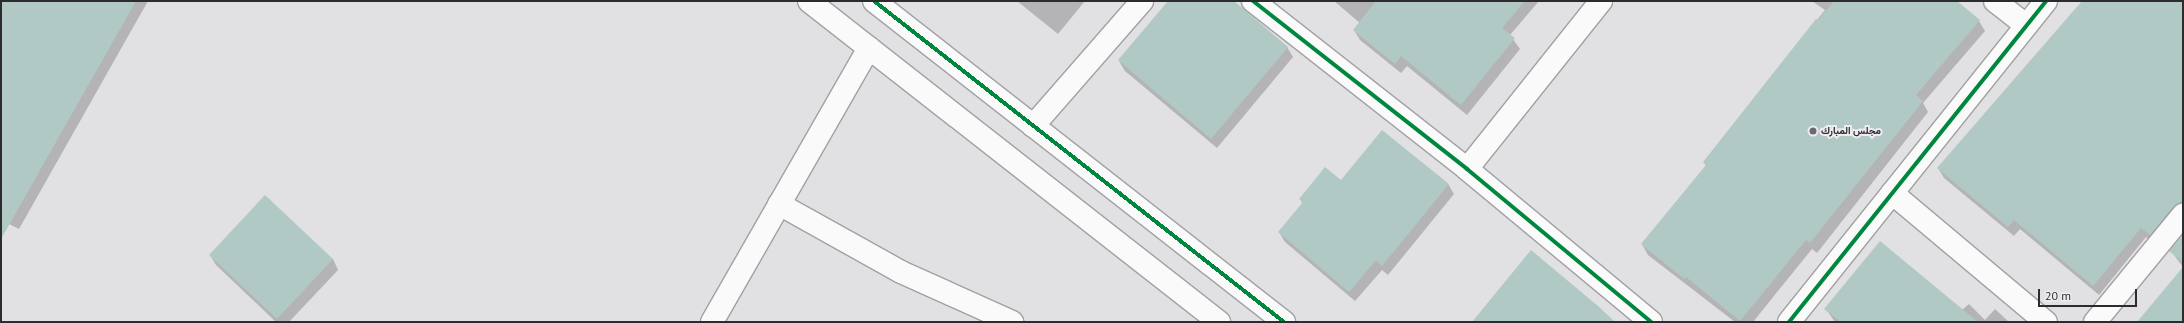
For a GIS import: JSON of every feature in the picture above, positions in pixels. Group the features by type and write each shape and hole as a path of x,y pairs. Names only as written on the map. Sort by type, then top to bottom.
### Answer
{"street":[{"path":"809,1 1219,322"},
{"path":"874,1 1284,322"},
{"path":"1033,126 1142,1"},
{"path":"1253,1 1467,169 1651,322"},
{"path":"1467,169 1601,1"},
{"path":"1995,1 2026,25"},
{"path":"1789,322 2046,1"},
{"path":"712,322 868,48"},
{"path":"1892,193 2046,322"},
{"path":"779,204 901,272 1012,322"},
{"path":"2095,322 2183,215"}],"building":[{"path":"1,1 136,1 1,239"},
{"path":"1168,1 1234,1 1288,47 1211,139 1118,60"},
{"path":"1376,1 1525,1 1502,28 1515,38 1461,105 1401,56 1395,64 1353,30"},
{"path":"1834,1 1957,1 1980,20 1916,95 1923,101 1810,243 1806,240 1740,321 1686,277 1684,279 1641,244 1706,165 1703,162 1816,19 1818,20"},
{"path":"2082,1 2183,1 2183,203 2173,207 2150,235 2141,228 2093,286 2014,220 2008,227 1937,168"},
{"path":"1382,130 1449,184 1382,266 1376,260 1349,292 1278,232 1303,202 1299,199 1325,167 1341,180"},
{"path":"265,195 333,259 277,319 209,255"},
{"path":"2183,235 2183,262 2169,251"},
{"path":"1880,241 1978,322 1841,322 1824,309"},
{"path":"1531,250 1598,306 1615,322 1472,322"},
{"path":"2183,267 2183,322 2137,322"}],"cycle path":[{"path":"874,1 1284,322"},
{"path":"1253,1 1467,169 1651,322"},
{"path":"1789,322 2046,1"}],"place":[{"name":"مجلس المبارك","path":"1813,131"}]}
